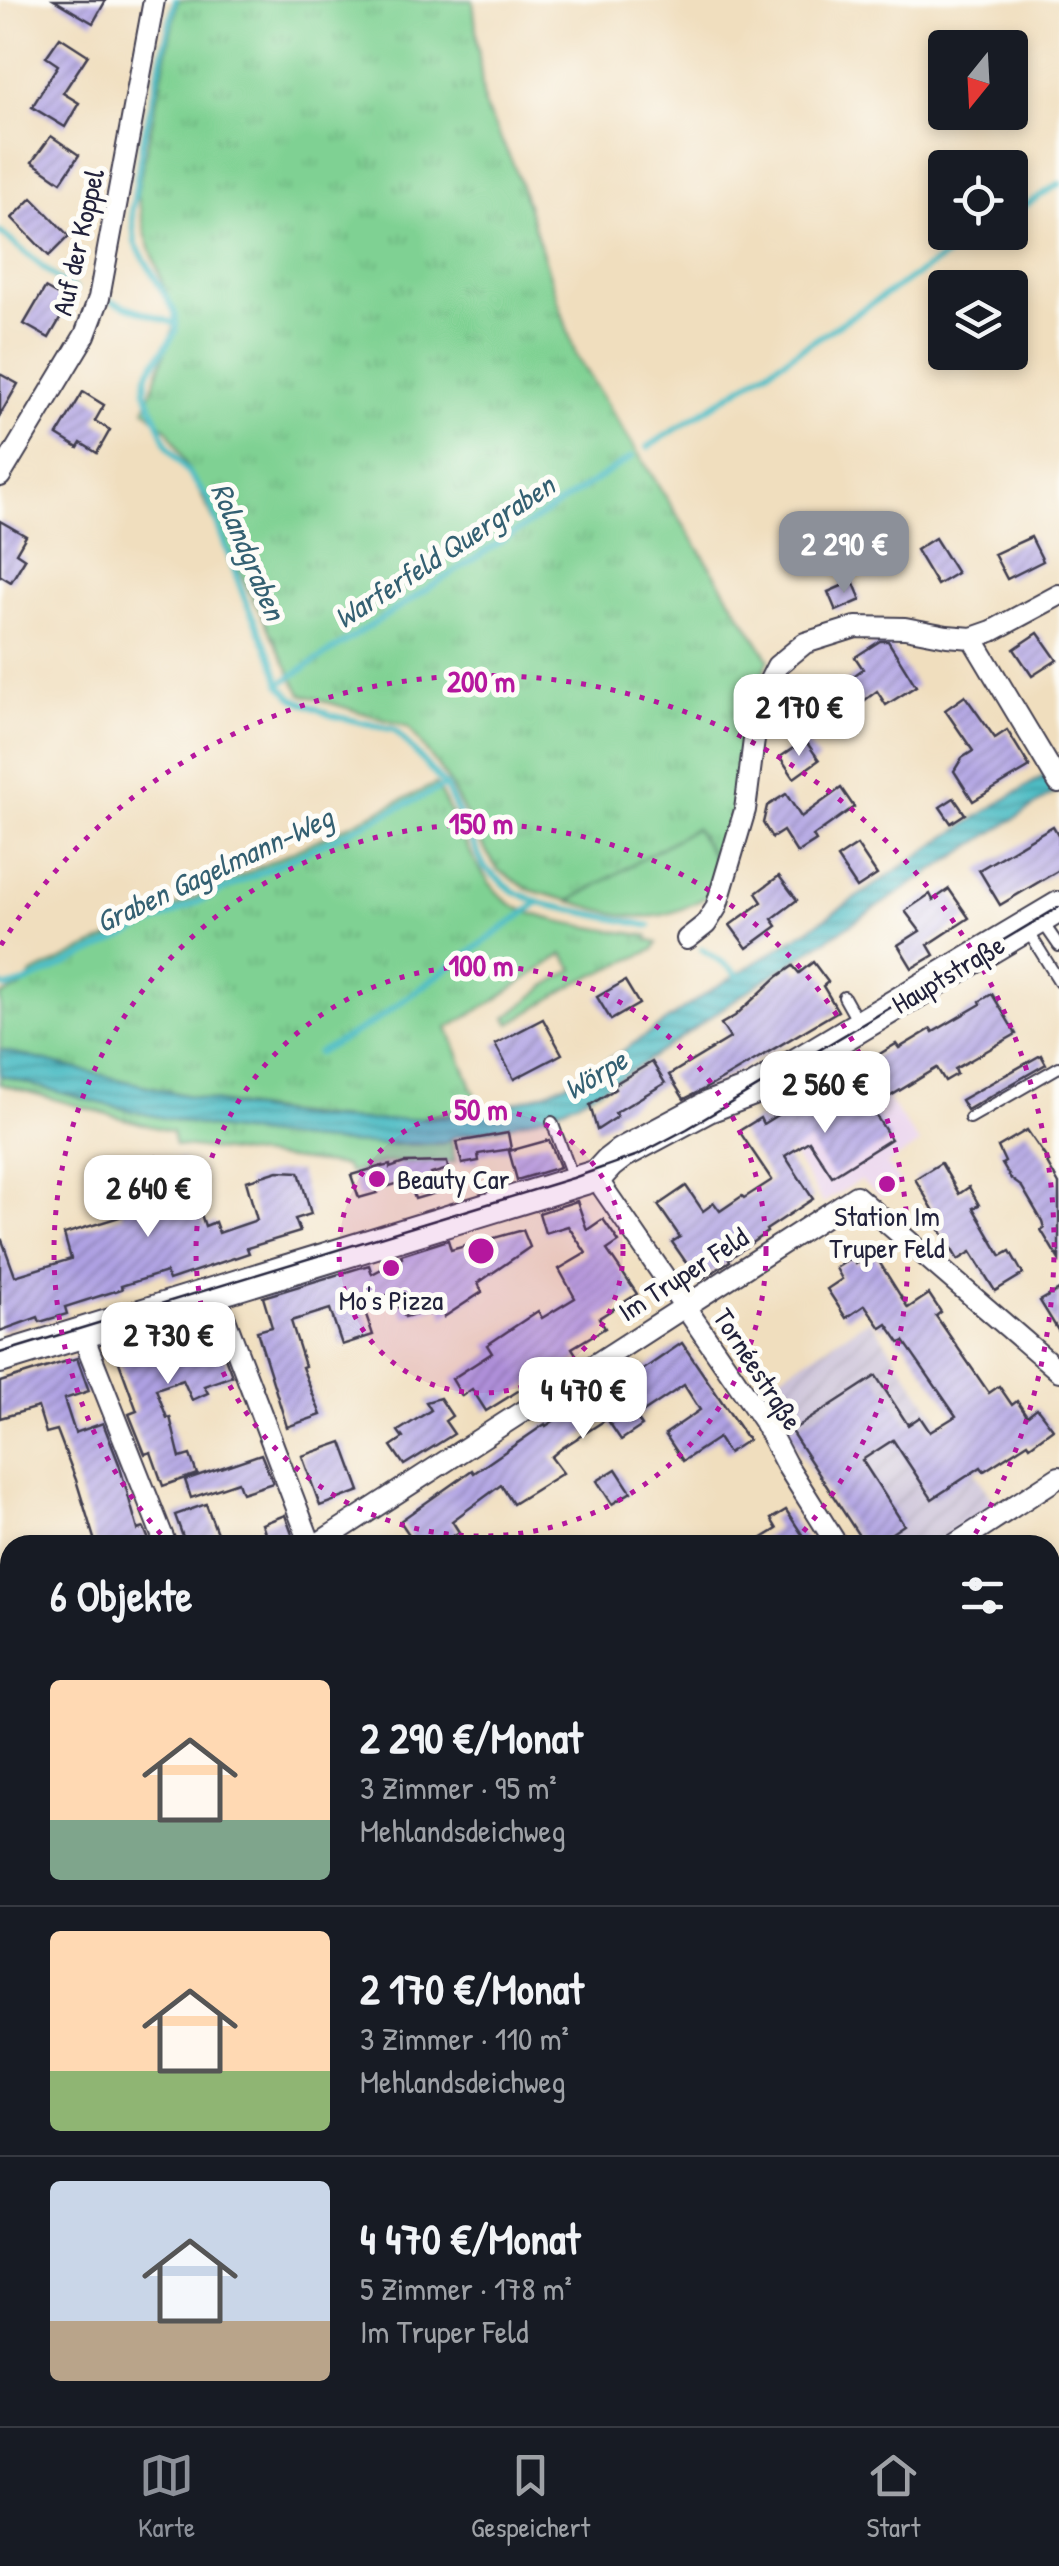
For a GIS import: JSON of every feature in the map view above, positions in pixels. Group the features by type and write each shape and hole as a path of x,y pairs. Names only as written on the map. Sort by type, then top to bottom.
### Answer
{"street":[{"name":"Auf der Koppel","path":"0,476 9,440 86,335 99,298 154,0"},
{"path":"686,939 706,924 716,908 745,810 762,696 777,666 805,643 856,626 905,628 972,638 1059,595"},
{"path":"972,638 1055,777"},
{"name":"Hauptstraße","path":"0,1358 587,1179 622,1153 708,1106 753,1090 1042,918"},
{"name":"Tornéestraße","path":"587,1179 604,1188 762,1420 831,1535"},
{"name":"Im Truper Feld","path":"330,1535 856,1196 1059,1371"},
{"path":"215,1293 310,1535"},
{"path":"82,1333 162,1535"},
{"path":"969,1535 1059,1477"}],"lane":[{"path":"1042,918 1059,946"},
{"path":"1042,918 1059,982"},
{"path":"844,997 861,1026"},
{"path":"970,1118 1059,1067"},
{"path":"552,1122 568,1169 587,1179"}],"shaded area":[{"path":"856,1055 920,1144 887,1164 901,1184 881,1197 860,1180 823,1203 760,1103"},
{"path":"870,1319 997,1505 951,1535 852,1535 759,1389"}],"green space":[{"path":"178,0 473,0 484,105 515,168 576,356 769,659 752,700 731,832 719,866 694,829 570,901 530,890 498,870 446,778 409,727 301,694 169,431 145,409 176,321 146,236 137,193"},
{"path":"436,784 475,860 504,899 532,914 648,936 647,940 657,943 653,950 578,982 510,1024 506,1018 574,969 563,954 448,1028 481,1109 386,1120 306,1115 190,1096 0,1050 0,996 21,988 32,974"},
{"path":"695,828 719,866 710,895 678,910 647,917 621,915 570,901"},
{"path":"0,1075 164,1118 275,1137 387,1144 444,1143 451,1138 455,1162 383,1163 349,1173 345,1166 175,1145 172,1132 0,1084"}],"water":[{"name":"Wörpe","path":"1059,766 1059,790 636,1067 583,1098 530,1120 451,1138 444,1143 331,1142 275,1137 164,1118 0,1075 0,1050 244,1108 343,1119 431,1118 514,1103 571,1081 614,1056"}],"building":[{"path":"54,0 106,0 93,23"},
{"path":"60,37 88,55 63,93 79,103 65,127 32,107 58,65 46,57"},
{"path":"51,136 79,155 61,182 32,162"},
{"path":"32,198 69,236 49,256 12,218"},
{"path":"45,288 70,302 49,338 24,324"},
{"path":"0,374 18,384 0,415"},
{"path":"83,392 104,405 95,421 110,430 97,453 81,443 78,448 57,435"},
{"path":"0,521 26,536 16,553 25,559 11,582 0,578"},
{"path":"1031,537 1043,561 1007,579 994,554"},
{"path":"935,538 957,573 937,585 916,550"},
{"path":"853,581 861,600 836,611 828,592"},
{"path":"1038,633 1057,660 1032,676 1014,649"},
{"path":"880,641 888,641 916,686 886,705 877,691 832,725 816,704 863,669 855,657"},
{"path":"965,696 995,738 1007,730 1030,767 973,801 954,771 962,758 973,751 945,710"},
{"path":"805,740 819,760 794,778 780,757"},
{"path":"841,788 854,807 813,836 816,841 797,853 783,831 772,838 763,823 767,806 786,794 801,817"},
{"path":"954,798 965,814 951,823 940,807"},
{"path":"1053,826 1059,836 1059,870 1000,905 979,870"},
{"path":"857,845 877,875 857,888 837,858"},
{"path":"779,876 797,900 772,919 777,926 747,948 730,925 762,902 756,893"},
{"path":"949,889 969,918 928,945 934,955 912,968 898,945 920,931 905,911 930,894 933,900"},
{"path":"813,962 828,982 823,986 838,1011 684,1099 669,1075 730,1038 721,1024 777,977 793,966 799,973"},
{"path":"625,981 639,1004 611,1020 597,997"},
{"path":"992,994 1016,1034 955,1069 957,1074 945,1081 937,1068 871,1108 891,1139 832,1176 809,1141 785,1156 813,1199 699,1281 672,1242 680,1237 658,1205 686,1186 703,1211 714,1203 720,1211 744,1198 772,1180 739,1131 760,1118 763,1124 896,1044 899,1048 931,1029 933,1032"},
{"path":"543,1019 562,1054 514,1079 495,1044"},
{"path":"1041,1055 1046,1064 967,1110 961,1100"},
{"path":"652,1062 665,1083 615,1113 617,1117 597,1130 590,1105 615,1089 613,1085"},
{"path":"1027,1130 1059,1184 1059,1260 1022,1187 1011,1179 1002,1164 1005,1162 998,1147"},
{"path":"508,1133 511,1149 478,1154 479,1161 462,1164 457,1142"},
{"path":"549,1140 560,1167 517,1180 509,1151"},
{"path":"156,1156 159,1167 182,1159 205,1226 215,1222 219,1233 257,1220 246,1181 278,1171 299,1172 311,1214 295,1219 300,1232 247,1248 249,1253 169,1280 166,1272 121,1286 122,1289 65,1307 67,1314 40,1322 38,1317 0,1331 0,1241 15,1276 71,1259 64,1234 123,1216 105,1171"},
{"path":"447,1162 448,1169 431,1174 436,1193 415,1199 409,1180 359,1198 351,1175 404,1163"},
{"path":"941,1163 959,1194 969,1187 979,1205 973,1208 1001,1256 1010,1251 1023,1274 995,1291 971,1252 958,1260 915,1179"},
{"path":"577,1201 587,1230 603,1219 619,1242 607,1250 637,1294 599,1318 605,1328 572,1348 579,1359 565,1367 563,1363 486,1411 472,1389 462,1396 452,1379 492,1353 487,1345 538,1311 542,1318 575,1298 559,1269 586,1253 568,1226 545,1233 539,1213"},
{"path":"523,1230 530,1247 478,1283 482,1292 444,1317 441,1306 405,1317 391,1294 362,1303 373,1335 342,1345 330,1309 291,1321 305,1366 302,1367 321,1415 287,1427 257,1331 272,1327 263,1297 369,1265 372,1274 402,1258 401,1255 448,1240 451,1250"},
{"path":"873,1252 908,1308 929,1294 941,1312 936,1316 989,1393 999,1386 1012,1405 1017,1401 1027,1416 1037,1408 1053,1429 1030,1446 1028,1443 984,1471 981,1467 932,1499 893,1440 862,1460 904,1525 889,1535 859,1535 791,1431 876,1376 908,1425 920,1417 930,1432 956,1416 904,1341 900,1343 887,1324 881,1328 865,1305 846,1318 827,1289 842,1279 836,1268 852,1258 856,1264"},
{"path":"1059,1290 1059,1332 1040,1301"},
{"path":"195,1318 206,1349 220,1344 232,1376 204,1386 208,1393 192,1400 183,1380 156,1389 167,1418 170,1417 180,1458 190,1455 197,1474 163,1486 151,1452 145,1454 129,1414 137,1411 113,1346"},
{"path":"682,1343 748,1440 728,1453 718,1438 683,1461 665,1434 700,1410 684,1385 636,1417 642,1426 621,1440 607,1419 562,1448 551,1457 563,1473 513,1504 501,1485 452,1521 459,1532 454,1535 409,1535 400,1521 545,1424 577,1405 581,1412"},
{"path":"77,1358 89,1391 64,1399 75,1433 103,1423 138,1530 144,1528 147,1535 93,1535 57,1430 46,1433 38,1407 0,1418 0,1382"},
{"path":"440,1398 452,1416 445,1421 454,1434 404,1465 391,1446 403,1438 398,1431 431,1410 426,1402"},
{"path":"342,1442 360,1491 320,1506 302,1456"},
{"path":"261,1454 273,1483 242,1493 238,1482 191,1498 185,1480"},
{"path":"616,1469 631,1492 612,1504 597,1481"},
{"path":"206,1504 217,1533 182,1535 175,1515"},
{"path":"786,1510 802,1535 767,1535 777,1529 771,1519"},
{"path":"285,1515 292,1535 266,1535 262,1524"}],"waterway":[{"name":"Rolandgraben","path":"175,0 142,145 132,210 135,243 175,313 176,331 147,374 145,390 168,447 208,499 280,684 293,698 330,715 395,730 445,786 485,868 513,891 543,904 650,926"},
{"name":"Warferfeld Quergraben","path":"1028,204 1059,184"},
{"path":"0,232 75,289"},
{"name":"Warferfeld Quergraben","path":"648,447 955,250"},
{"path":"112,301 176,324"},
{"name":"Warferfeld Quergraben","path":"280,684 632,457"},
{"name":"Graben Gagelmann-Weg","path":"0,984 7,988 25,983 445,786"},
{"path":"318,1053 371,1024 538,903"},
{"name":"Rolandgraben","path":"702,949 741,978"}],"tram line":[{"path":"0,1353 638,1155 1059,907"}],"place":[{"name":"Beauty Car","path":"377,1179"},
{"name":"Station Im Truper Feld","path":"887,1184"},
{"name":"Mo's Pizza","path":"391,1268"}]}
